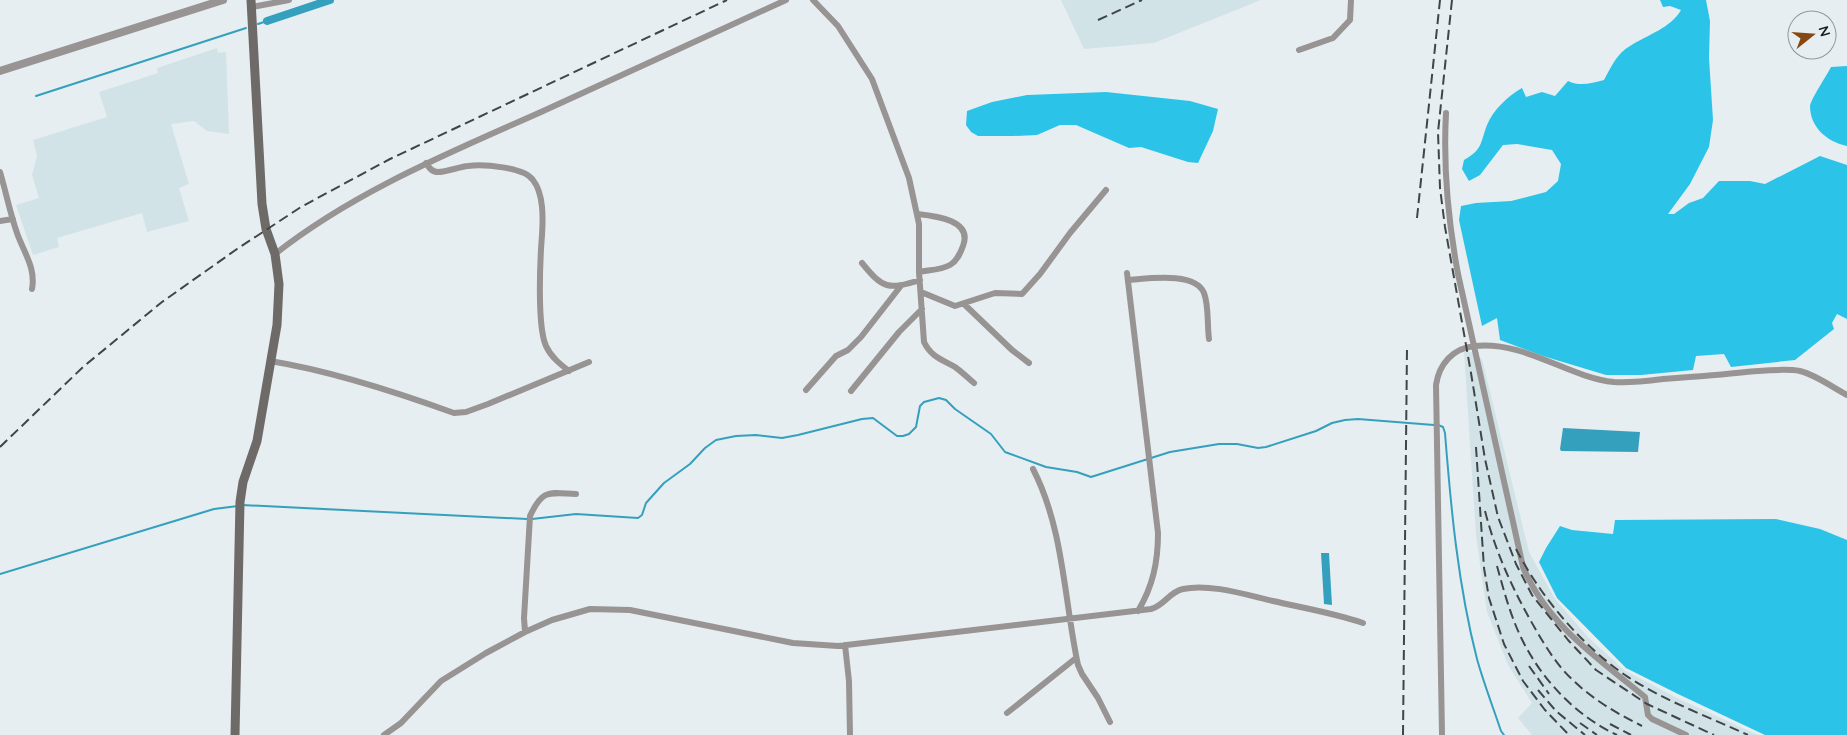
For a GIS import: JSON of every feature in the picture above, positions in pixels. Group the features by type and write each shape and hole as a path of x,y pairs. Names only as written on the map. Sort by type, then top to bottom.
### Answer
{"main road":[{"path":"235,735 240,505 243,482 257,441 277,325 279,284 275,254 266,229 262,204 252,4"}],"street":[{"path":"0,71 223,0"},
{"path":"252,4 289,0"},
{"path":"275,254 324,218 426,164 477,139 786,0"},
{"path":"813,0 838,26 872,79 909,178 919,224 919,272 924,342 935,357 956,368 974,383"},
{"path":"1299,50 1333,38 1350,20 1351,0"},
{"path":"1446,113 1445,158 1450,226 1458,274 1521,559 1529,581 1563,627 1585,650 1645,697 1648,715 1652,719 1686,735"},
{"path":"426,164 432,171 438,172 471,165 500,168 524,172 534,180 539,193 542,216 541,308 544,338 546,346 554,357 569,371"},
{"path":"0,172 18,236 30,262 34,279 32,290"},
{"path":"921,292 955,306 995,294 1022,294 1106,190"},
{"path":"917,214 949,220 957,224 964,231 966,239 957,259 951,264 919,272"},
{"path":"0,221 13,219"},
{"path":"862,263 882,283 889,287 920,280"},
{"path":"1138,611 1147,595 1158,556 1158,533 1127,277 1177,278 1197,284 1203,291 1206,304 1209,339"},
{"path":"806,390 836,356 848,350 861,337 900,286"},
{"path":"964,304 1012,350 1029,363"},
{"path":"851,392 899,332 922,309"},
{"path":"1442,735 1436,385 1441,367 1453,354 1475,346 1499,347 1520,351 1583,374 1612,382 1791,370 1808,374 1847,395"},
{"path":"270,361 319,371 413,399 454,414 488,404 589,362"},
{"path":"1032,469 1047,506 1056,539 1076,658 1082,674 1098,698 1110,722"},
{"path":"525,632 530,519 534,506 546,493 576,494"},
{"path":"384,735 401,723 441,681 486,653 552,620 590,609 630,610 793,643 845,645 1138,611 1160,606 1169,595 1184,588 1222,589 1328,613 1363,623"},
{"path":"845,645 850,735"},
{"path":"1007,713 1076,658"}],"shaded area":[{"path":"1061,0 1261,0 1154,43 1084,49"},
{"path":"1660,0 1706,0 1710,21 1709,58 1713,120 1709,147 1690,184 1668,214 1674,214 1689,203 1703,198 1719,181 1750,181 1765,184 1820,156 1847,165 1847,319 1837,314 1832,323 1834,329 1795,360 1731,367 1724,354 1696,356 1693,370 1641,375 1606,375 1543,356 1500,340 1497,318 1482,326 1459,220 1461,206 1511,201 1546,192 1558,181 1561,164 1552,150 1517,144 1503,145 1480,175 1469,181 1462,169 1464,160 1478,149 1487,125 1497,109 1506,99 1522,88 1526,97 1542,92 1555,96 1568,81 1582,84 1604,80 1621,52 1671,22 1681,10 1670,6 1663,7"},
{"path":"217,48 218,53 226,52 229,134 207,131 194,121 171,124 189,184 179,188 189,221 147,232 142,213 57,238 59,247 33,255 16,205 39,198 32,175 37,156 33,140 107,117 99,92 158,73 157,68"},
{"path":"1847,66 1847,146 1833,141 1816,127 1810,106 1831,67"},
{"path":"1106,92 1190,101 1218,109 1213,131 1198,163 1188,162 1141,147 1129,148 1076,125 1060,125 1037,135 978,136 971,132 966,125 967,111 992,102 1027,95"},
{"path":"1464,352 1471,352 1482,359 1529,552 1555,599 1588,637 1624,670 1677,698 1758,735 1532,735 1518,718 1532,703 1508,665 1487,612 1476,536"},
{"path":"1563,428 1640,432 1638,452 1561,451"},
{"path":"1776,519 1820,529 1847,540 1847,735 1765,735 1626,668 1557,598 1539,562 1560,526 1572,530 1613,534 1615,520"},
{"path":"1321,553 1329,553 1332,605 1324,604"}],"waterway":[{"path":"267,21 330,0"},
{"path":"258,24 267,21"},
{"path":"36,96 246,28"},
{"path":"532,519 576,514 638,518 642,515 646,503 664,483 690,464 705,448 716,440 756,435 782,438 873,418 897,436 903,436 909,434 916,427 920,406 924,402 939,398 946,400 955,409 991,434 1005,452 1046,467 1077,472 1091,477 1170,452 1219,444 1237,444 1258,448 1266,447 1345,420 1358,419 1434,425"},
{"path":"1438,425 1443,427 1445,433 1456,547 1470,631 1477,659 1504,735"},
{"path":"242,505 527,519"},
{"path":"0,574 214,509 238,506"}],"railway":[{"path":"0,447 83,367 162,302 301,207 390,159 727,0"},
{"path":"1098,20 1142,0"},
{"path":"1417,218 1440,0"},
{"path":"1452,0 1438,132 1440,188 1485,459 1498,517 1516,564 1532,595 1568,640 1596,670 1647,704 1714,735"},
{"path":"1403,735 1407,348"},
{"path":"1476,447 1484,568 1489,598 1504,644 1523,681 1545,710 1569,735"},
{"path":"1485,511 1500,558 1513,587 1544,644 1554,658 1569,677 1583,689 1616,712 1642,726"},
{"path":"1516,549 1537,585 1550,602 1577,634 1608,663 1654,692 1748,735"},
{"path":"1497,566 1514,621 1531,656 1542,672 1555,688 1584,715 1617,735"},
{"path":"1529,666 1549,694"},
{"path":"1538,690 1556,711 1585,735"},
{"path":"1580,723 1597,735"},
{"path":"1610,724 1631,735"}]}
